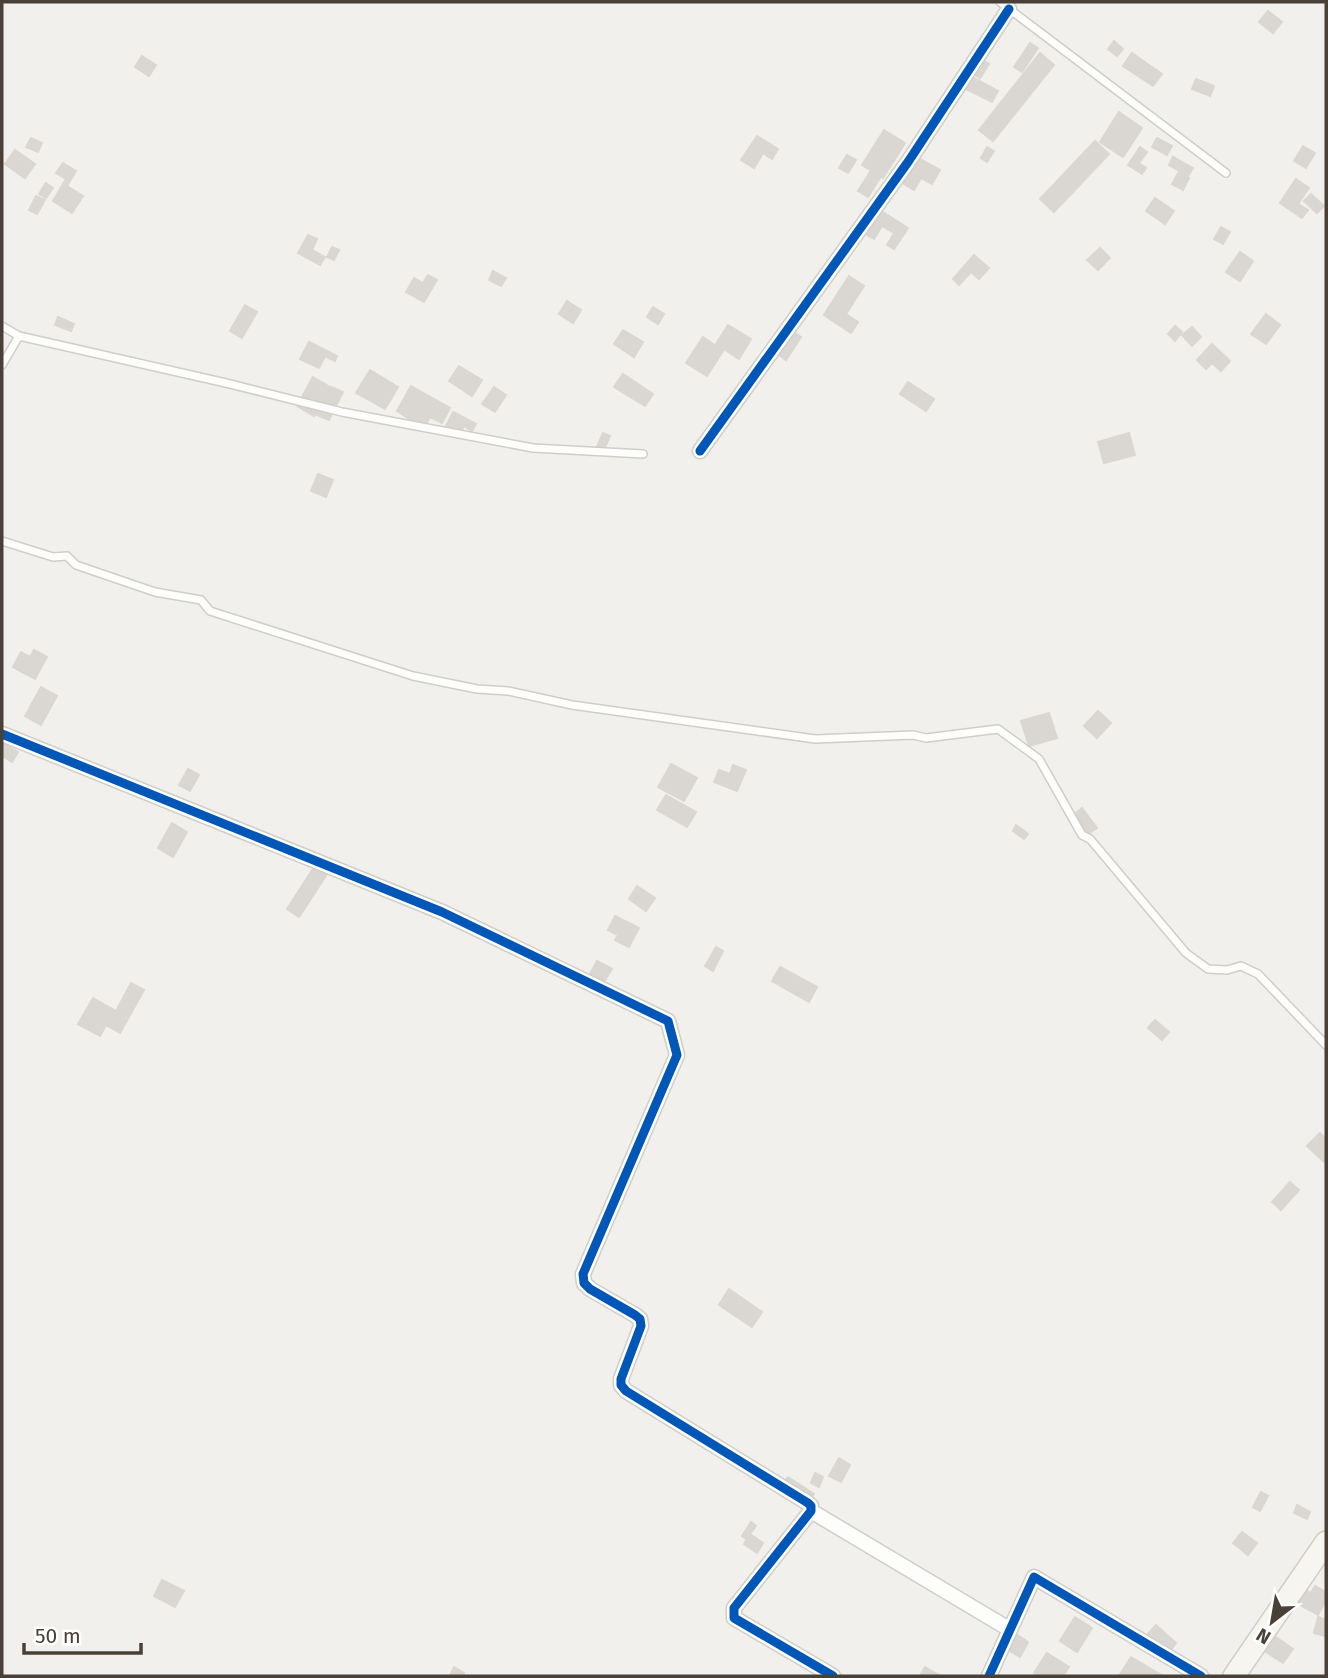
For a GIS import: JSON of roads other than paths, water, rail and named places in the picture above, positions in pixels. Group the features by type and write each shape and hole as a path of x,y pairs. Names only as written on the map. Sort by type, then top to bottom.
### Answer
{"street":[{"path":"699,451 908,162 1005,5"},
{"path":"2,734 442,912 668,1021 677,1055 583,1274 584,1283 640,1319 641,1326 621,1379 621,1385 626,1391 811,1506 811,1511 734,1608 733,1613 734,1618 833,1676"},
{"path":"811,1511 1010,1629"},
{"path":"1234,1676 1326,1542"},
{"path":"990,1676 1034,1577 1201,1676"}],"lane":[{"path":"1005,5 1226,173"},
{"path":"2,326 19,336 342,412 533,447 643,454"},
{"path":"2,365 19,336"},
{"path":"2,541 53,556 67,556 76,565 155,592 201,600 210,611 413,676 477,689 508,691 572,705 816,739 913,735 926,738 998,729 1040,759 1082,835 1090,839 1186,953 1208,969 1227,970 1241,966 1258,974 1326,1045"}]}
